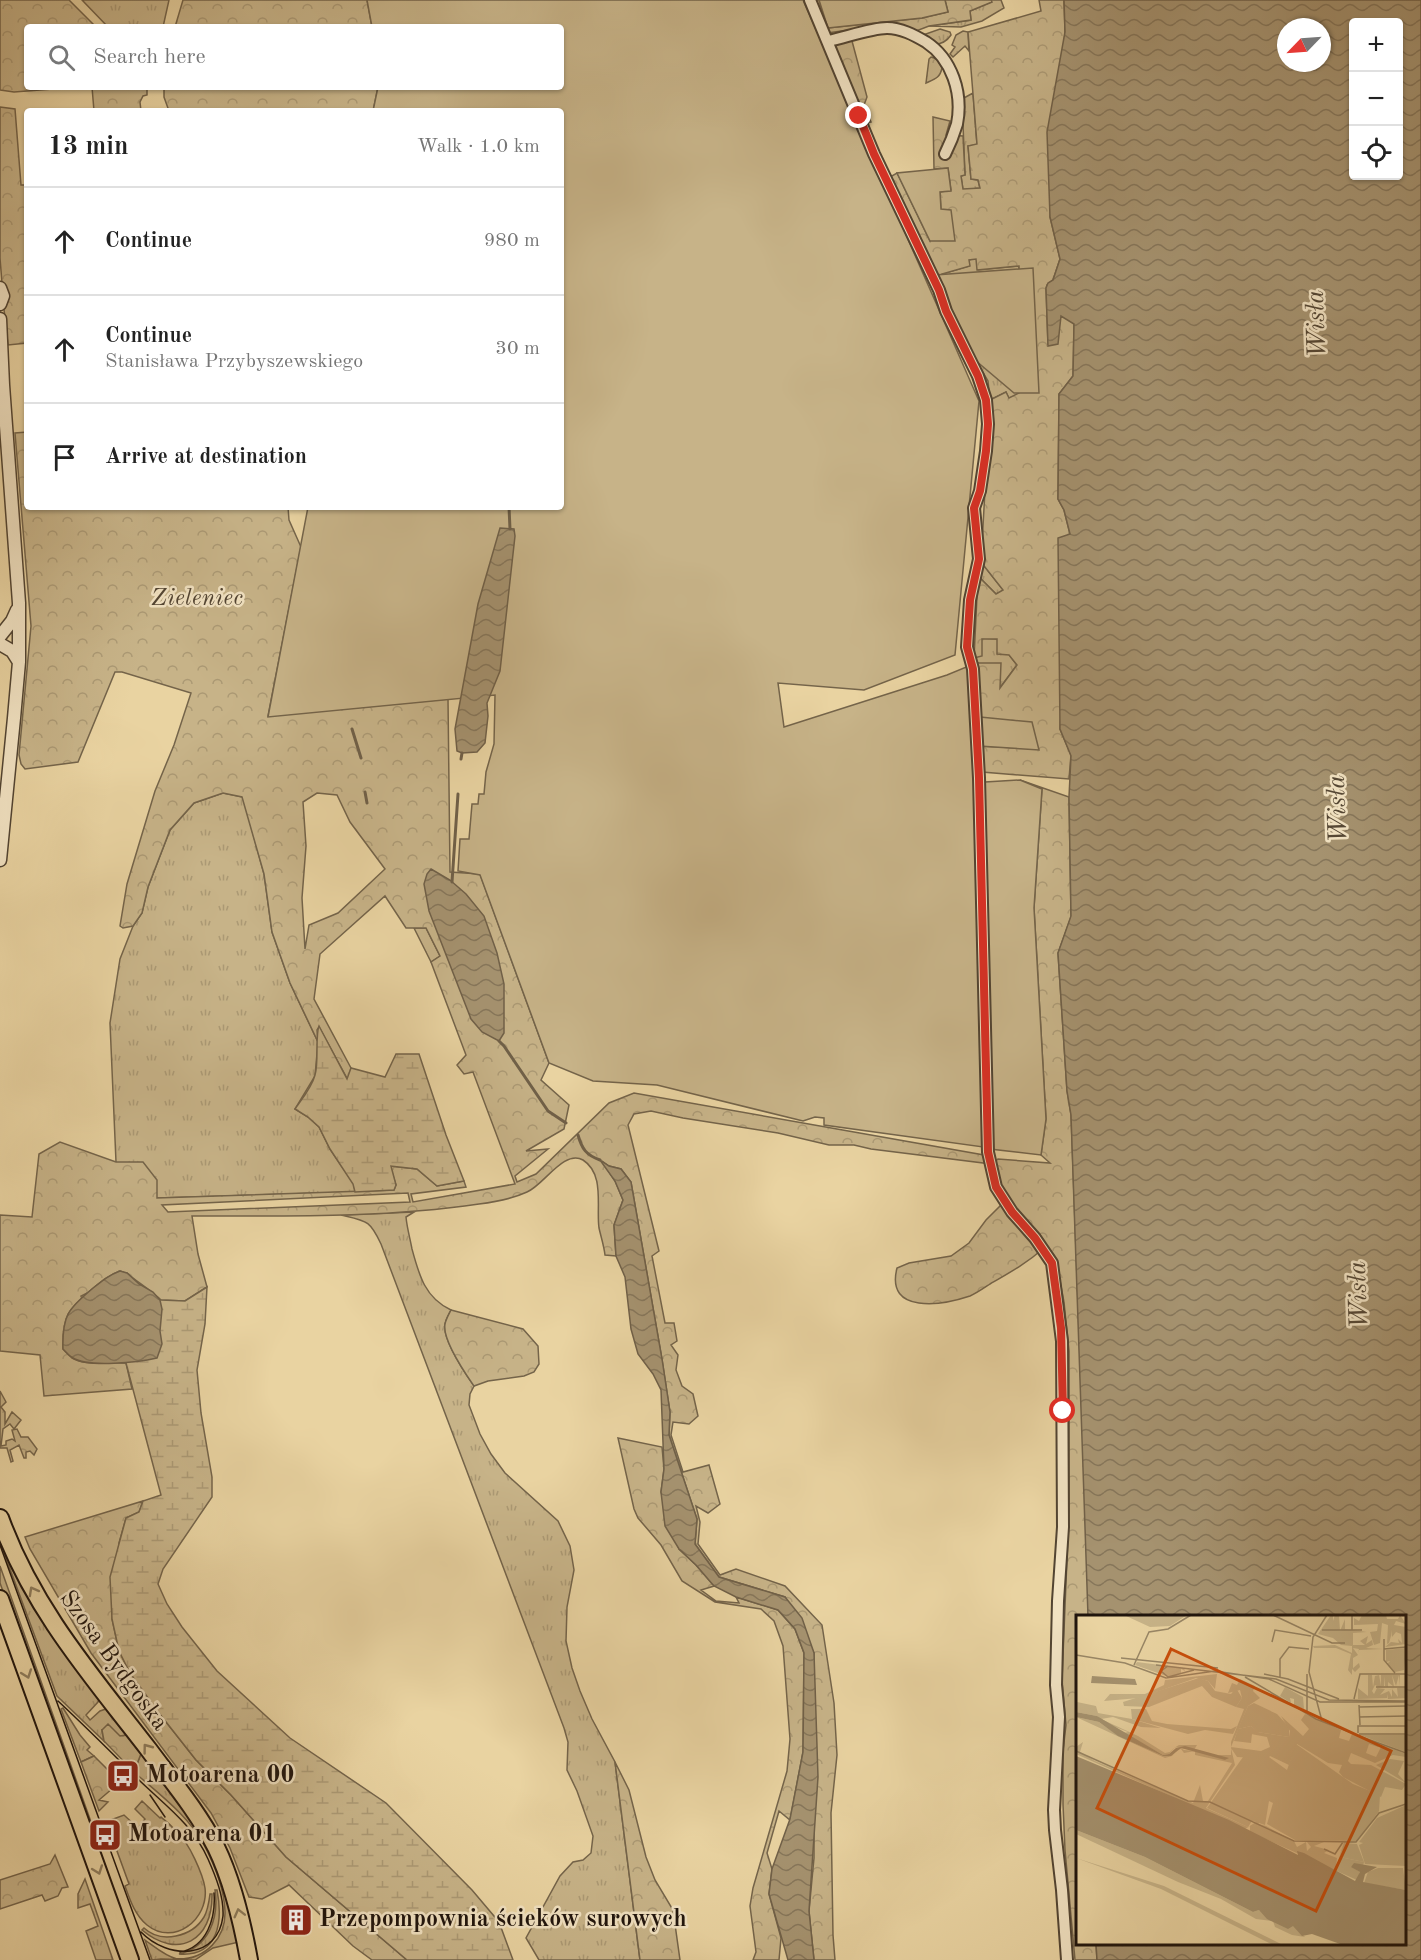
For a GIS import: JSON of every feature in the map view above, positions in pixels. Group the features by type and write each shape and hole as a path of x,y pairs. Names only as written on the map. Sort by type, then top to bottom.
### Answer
{"main road":[{"name":"Szosa Bydgoska","path":"0,1518 21,1569 59,1633 185,1798 212,1839 233,1891 249,1960"},
{"path":"0,1599 130,1960"}],"street":[{"path":"810,0 874,154 939,290 946,311 978,376 986,400 988,424 986,451 974,513 979,559 970,600 967,647 973,669 979,778 988,1152 996,1187 1012,1212 1035,1238 1052,1263 1060,1315 1063,1527 1058,1601 1056,1685 1059,1718 1054,1810 1067,1960"},
{"path":"828,41 885,28 902,30 931,46 944,58 952,72 957,89 958,106 957,123 945,154"},
{"path":"0,288 3,296 0,304"},
{"path":"0,319 1,361 19,603 13,735 0,860"},
{"path":"0,636 12,621 19,603"},
{"path":"0,644 12,651 18,662"},
{"path":"0,752 13,735"},
{"path":"0,776 8,789"}],"green space":[{"path":"0,0 69,0 93,24 24,24 24,90 40,90 14,92 0,90"},
{"path":"82,0 169,0 164,24 105,24"},
{"path":"183,0 367,0 371,24 176,24"},
{"path":"367,0 803,0 979,401 955,655 864,690 778,683 784,727 947,675 971,665 983,1147 824,1125 824,1118 815,1117 803,1121 657,1085 593,1081 549,1063 480,875 458,871 460,839 469,839 472,804 478,804 479,794 484,794 486,772 494,744 495,695 268,717 307,510 564,510 564,108 374,108 377,90 564,90 564,24 371,24"},
{"path":"815,0 819,0 828,28 922,18 948,12 945,0 991,0 992,2 970,11 971,20 929,26 911,33 893,24 827,33"},
{"path":"819,0 945,0 948,12 922,18 828,28"},
{"path":"991,0 1001,0 1004,8 982,21 961,27 929,26 971,20 970,11"},
{"path":"1039,0 1064,0 1065,32 1050,217 1060,259 1053,280 1046,289 1048,345 1061,315 1074,323 1073,376 1059,394 1058,499 1064,510 1070,534 1060,729 1071,755 1069,779 982,772 979,746 1039,749 980,717 976,663 1001,663 1000,688 1017,665 1009,655 997,654 997,639 982,639 982,656 974,658 978,576 996,594 1003,590 981,562 990,400 1006,392 1009,398 1019,393 1014,382 1020,295 1019,266 977,270 976,259 969,260 970,266 942,274 949,305 890,177 897,173 930,241 941,210 940,192 951,190 948,168 934,169 933,117 950,121 946,135 963,136 965,175 961,176 963,189 980,188 978,180 971,179 968,146 977,144 968,32 1041,11"},
{"path":"940,29 950,32 951,35 942,43 935,44 923,35"},
{"path":"963,31 968,32 969,51 965,46 953,57 950,54 955,47 952,45 956,35"},
{"path":"852,41 867,97 864,105 871,122 863,124 831,43"},
{"path":"931,57 937,59 942,68 938,76 926,83 929,59"},
{"path":"92,90 147,90 147,95 143,96 140,102 141,108 94,108"},
{"path":"164,90 377,90 374,108 168,108"},
{"path":"973,93 977,145 968,146 971,179 978,180 980,188 963,190 961,176 965,175 962,99"},
{"path":"0,107 15,109 21,185 24,185 24,343 8,345 4,309 8,295 2,283"},
{"path":"948,168 951,191 940,192 941,209 951,210 955,241 930,241 897,173"},
{"path":"977,258 978,270 1019,266 1020,295 945,282 942,274 969,266 968,260"},
{"path":"1033,268 1039,393 1014,393 975,360 935,275"},
{"path":"996,327 1019,393 1009,399 1006,392 990,400 988,381 971,352"},
{"name":"Zieleniec","path":"24,432 24,510 288,510 289,520 301,547 268,716 448,699 450,872 480,874 549,1063 541,1080 569,1105 564,1129 526,1151 548,1149 515,1176 517,1182 536,1174 609,1103 634,1093 984,1155 992,1164 998,1159 1050,1163 1041,1155 1046,1119 1034,908 1042,789 1020,780 1069,797 1071,917 1058,953 1067,1091 1071,1115 1088,1577 1088,1615 1076,1615 1076,1945 1096,1945 1097,1960 1075,1960 1065,1850 1063,1751 1066,1725 1062,1680 1069,1510 1069,1351 1058,1270 1044,1248 1018,1268 973,1295 959,1299 919,1303 908,1300 900,1293 896,1283 897,1268 909,1263 951,1256 969,1243 986,1220 1004,1202 991,1164 854,1145 829,1145 778,1133 651,1111 634,1114 628,1125 659,1251 652,1256 665,1323 674,1323 677,1341 671,1345 678,1355 676,1370 682,1386 693,1394 698,1416 689,1424 673,1422 671,1435 683,1472 709,1465 720,1504 708,1513 696,1506 700,1522 698,1544 720,1575 736,1569 785,1586 822,1625 834,1703 837,1755 831,1813 835,1960 814,1960 809,1911 814,1858 814,1653 785,1597 719,1577 695,1544 697,1519 669,1435 670,1412 631,1182 621,1169 609,1166 602,1161 615,1181 623,1200 614,1225 616,1256 605,1255 599,1228 598,1191 594,1174 590,1166 576,1158 561,1163 527,1192 485,1203 443,1209 372,1214 192,1216 198,1254 207,1287 185,1301 160,1300 127,1273 81,1296 109,1362 126,1363 132,1389 44,1396 40,1355 0,1351 0,1215 32,1217 39,1154 60,1142 116,1162 143,1162 157,1180 157,1198 394,1190 396,1185 390,1166 417,1169 437,1186 464,1181 466,1187 411,1194 413,1202 515,1184 473,1072 464,1074 457,1065 466,1055 431,962 440,956 426,928 406,928 385,896 320,954 314,999 351,1068 348,1080 319,1027 318,1042 290,983 272,932 264,874 242,797 223,793 194,803 170,830 148,887 142,913 133,926 123,928 120,926 127,884 155,791 174,745 191,693 122,672 115,672 78,762 25,769 19,755 31,626 15,433","holes":["317,793 337,795 350,822 385,869 338,913 309,925 305,949 302,898 306,846 303,802","408,1193 410,1202 168,1212 162,1205"]},
{"path":"981,562 1004,591 996,594 978,576"},
{"path":"982,638 997,639 1017,665 999,689 974,658"},
{"path":"980,717 1032,722 1039,750 979,746"},
{"path":"1020,780 1042,789 1034,908 1046,1119 1041,1155 990,1149 983,785 985,782"},
{"path":"223,793 243,797 264,874 272,932 290,983 318,1042 315,1076 295,1109 319,1127 330,1149 354,1184 355,1192 157,1198 116,1162 110,1023 120,959 133,926 142,913 148,887 170,830 194,803"},
{"path":"414,928 426,928 440,956 431,962"},
{"path":"319,1026 347,1079 351,1068 385,1077 396,1054 419,1054 464,1181 437,1186 417,1169 391,1166 396,1185 394,1190 355,1192 353,1184 330,1149 319,1127 295,1109 314,1079"},
{"path":"414,1212 406,1217 415,1259 424,1285 435,1299 451,1310 445,1322 445,1331 455,1356 474,1386 470,1394 469,1405 480,1434 505,1473 558,1521 570,1546 574,1570 567,1607 566,1641 580,1691 615,1762 640,1960 539,1960 526,1938 560,1876 573,1862 583,1860 591,1853 593,1836 567,1770 568,1742 564,1728 381,1244 374,1230 367,1223 341,1215"},
{"path":"120,1271 161,1300 185,1301 207,1287 205,1324 197,1370 201,1413 212,1477 212,1497 163,1569 158,1584 167,1604 217,1671 290,1738 386,1803 472,1890 499,1922 513,1960 407,1960 286,1857 231,1795 196,1760 130,1673 119,1651 112,1619 110,1577 126,1518 139,1512 143,1501 161,1495 126,1363 80,1361 63,1349 65,1321 72,1308 99,1283"},
{"path":"451,1310 523,1329 538,1346 539,1364 534,1372 474,1386 447,1339 445,1324"},
{"path":"0,1391 6,1402 1,1407 5,1412 5,1424 12,1412 21,1420 14,1429 10,1424 3,1429 1,1446 6,1445 6,1441 12,1439 15,1441 12,1430 17,1429 21,1437 28,1437 37,1449 34,1455 30,1451 26,1452 26,1458 24,1458 19,1445 10,1450 13,1461 11,1462 7,1448 0,1448"},
{"path":"618,1438 662,1447 664,1469 661,1492 679,1549 714,1586 701,1590 716,1601 739,1603 736,1597 778,1610 795,1629 804,1653 803,1752 790,1820 779,1811 767,1853 772,1869 769,1894 781,1938 779,1960 753,1960 756,1952 750,1906 753,1888 787,1771 790,1739 783,1646 774,1621 761,1609 715,1602 682,1581 661,1545 638,1518"},
{"path":"143,1501 139,1512 126,1518 119,1543 112,1619 119,1651 130,1673 196,1760 231,1795 286,1857 407,1960 372,1960 353,1946 289,1885 262,1899 249,1897 230,1848 211,1813 91,1653 25,1537"},
{"path":"0,1535 100,1698 86,1715 90,1720 100,1711 109,1708 128,1735 120,1736 102,1730 104,1741 57,1696 0,1542"},
{"path":"0,1566 91,1822 89,1823 86,1821 0,1583"},
{"path":"63,1708 90,1747 87,1750 94,1756 81,1762 61,1709"},
{"path":"108,1724 120,1736 128,1735 142,1751 134,1772 104,1741 102,1730"},
{"path":"142,1751 200,1832 220,1874 239,1942 213,1948 195,1960 152,1960 145,1940 173,1958 197,1956 218,1938 222,1930 225,1911 218,1877 208,1852 197,1834 172,1806 134,1772"},
{"path":"94,1756 120,1782 99,1800 108,1802 99,1811 81,1762"},
{"path":"615,1762 629,1790 646,1857 655,1880 673,1910 680,1960 640,1960"},
{"path":"142,1801 170,1825 187,1844 204,1882 205,1899 201,1910 196,1919 178,1931 168,1933 157,1931 139,1917 125,1886 129,1884 109,1829 111,1828 108,1821 124,1815 138,1828 145,1819 135,1809"},
{"path":"55,1855 68,1887 62,1888 58,1896 45,1901 42,1895 0,1909 0,1880 50,1864"},
{"path":"85,1879 113,1960 96,1960 86,1931 98,1926 90,1904 78,1908 78,1894"},
{"path":"215,1890 217,1890 219,1902 219,1914 215,1935 203,1950 179,1954 198,1945 210,1930 215,1911"},
{"path":"210,1894 212,1894 211,1910 207,1924 191,1941 168,1944 142,1930 144,1928 151,1933 167,1937 192,1929 199,1924 205,1914"}],"water":[{"name":"Wisła","path":"1064,0 1421,0 1421,1960 1097,1960 1096,1945 1406,1945 1406,1615 1088,1615 1071,1115 1067,1091 1058,953 1071,916 1069,797 1071,756 1060,729 1058,538 1070,534 1064,510 1058,499 1059,394 1073,376 1074,324 1061,316 1058,344 1048,346 1046,288 1053,280 1060,259 1050,217 1047,132 1065,32"},
{"path":"500,528 514,529 515,536 500,671 487,703 485,743 477,752 462,753 457,751 455,729 478,604"},
{"path":"431,869 450,880 466,894 484,916 497,953 504,984 504,1033 499,1041 482,1032 471,1019 429,911 424,884"},
{"path":"600,1160 609,1166 621,1169 631,1182 670,1412 669,1435 697,1519 695,1544 719,1577 785,1597 802,1618 814,1653 818,1777 809,1911 814,1960 788,1960 769,1894 772,1869 790,1819 803,1752 804,1653 795,1629 778,1610 736,1597 714,1586 679,1549 665,1526 661,1492 664,1469 661,1390 653,1374 638,1354 631,1329 625,1277 616,1256 614,1225 623,1200 615,1181"},
{"path":"120,1271 127,1273 160,1300 162,1344 157,1358 90,1363 73,1358 63,1349 65,1321 68,1314 77,1302 92,1289"}],"waterway":[{"path":"509,510 510,529"},
{"path":"352,729 361,758"},
{"path":"461,759 462,753"},
{"path":"365,792 367,803"},
{"path":"452,882 458,794"},
{"path":"499,1041 548,1111 566,1123"},
{"path":"578,1135 585,1151 600,1160"}],"tram line":[{"path":"0,1545 150,1960"},
{"path":"58,1701 187,1826 202,1847 217,1880 223,1916 219,1930 212,1941 202,1948 190,1951 164,1948 141,1932"},
{"path":"150,1795 165,1817"},
{"path":"180,1952 197,1944 208,1930 213,1912 214,1893"}],"place":[{"name":"Motoarena 00","path":"123,1776"},
{"name":"Motoarena 01","path":"105,1835"},
{"name":"Przepompownia ścieków surowych","path":"296,1920"}],"route":[{"path":"859,116 874,154 939,290 957,336 978,376 986,400 988,424 986,451 980,491 974,508 979,559 970,600 967,647 973,669 979,778 988,1152 996,1187 1012,1212 1035,1238 1052,1263 1062,1341 1063,1411"}]}
